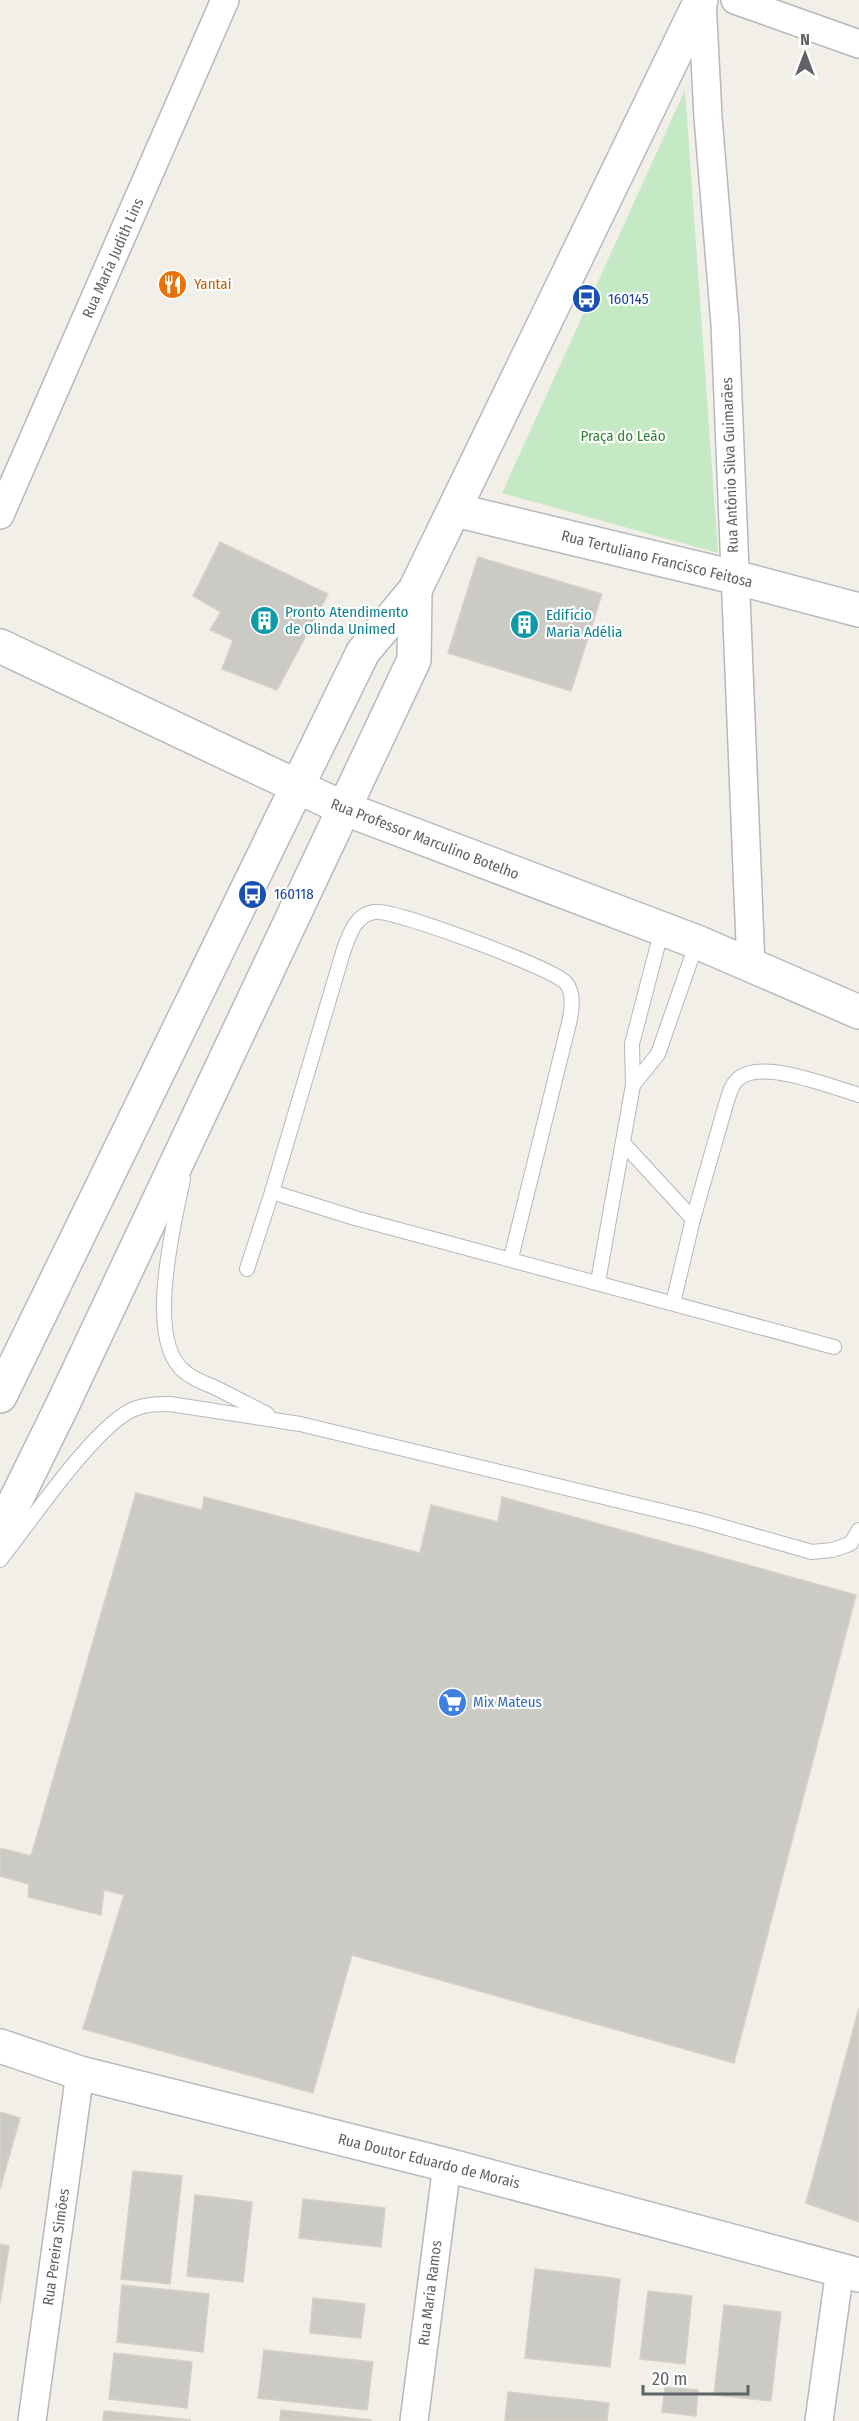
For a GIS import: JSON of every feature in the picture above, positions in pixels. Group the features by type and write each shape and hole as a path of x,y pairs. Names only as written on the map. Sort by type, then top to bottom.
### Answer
{"main road":[{"path":"2,1388 363,652 415,590 701,0"},
{"name":"Rua Tertuliano Francisco Feitosa","path":"455,510 859,609"},
{"path":"0,1532 62,1406 414,660 415,590"},
{"name":"Rua Professor Marculino Botelho","path":"0,646 343,808 697,942 859,1012"},
{"name":"Rua Doutor Eduardo de Morais","path":"0,2046 80,2073 447,2165 849,2272"}],"street":[{"name":"Rua Maria Judith Lins","path":"0,514 225,0"},
{"name":"Rua Antônio Silva Guimarães","path":"701,0 725,324 751,967"},
{"path":"735,0 859,44"},
{"name":"Rua Pereira Simões","path":"32,2421 80,2073"},
{"name":"Rua Maria Ramos","path":"414,2421 447,2165"},
{"path":"819,2421 849,2272"}],"lane":[{"path":"247,1269 350,932 358,920 376,911 396,914 500,951 565,981 570,992 572,1009 568,1029 511,1258"},
{"path":"598,1282 633,1085 632,1044 662,929"},
{"path":"633,1085 658,1054 697,942"},
{"path":"673,1303 693,1219 730,1091 738,1078 749,1073 776,1072 859,1095"},
{"path":"194,1123 172,1235 166,1283 164,1305 168,1349 173,1359 185,1372 277,1419"},
{"path":"623,1143 693,1219"},
{"path":"272,1192 355,1218 511,1258 834,1347"},
{"path":"0,1560 87,1450 118,1419 135,1408 155,1404 170,1404 277,1419 699,1520 812,1552 822,1552 847,1545 859,1530"}],"green space":[{"name":"Praça do Leão","path":"685,90 718,553 502,493"}],"building":[{"name":"Pronto Atendimento de Olinda Unimed","path":"220,542 328,594 277,690 222,669 233,640 210,630 221,612 193,596"},
{"name":"Edifício Maria Adélia","path":"478,557 602,594 571,691 448,653"},
{"name":"Mix Mateus","path":"136,1493 202,1510 204,1497 420,1553 431,1505 498,1522 502,1497 856,1595 734,2063 352,1955 313,2093 83,2029 124,1895 104,1890 101,1915 28,1897 29,1884 0,1876 0,1848 31,1856"},
{"path":"859,2008 859,2222 806,2203"},
{"path":"0,2112 20,2118 0,2189"},
{"path":"133,2171 182,2176 170,2284 121,2279"},
{"path":"195,2195 252,2202 243,2282 187,2276"},
{"path":"303,2199 385,2208 381,2247 299,2238"},
{"path":"0,2244 9,2246 0,2303"},
{"path":"535,2269 620,2279 610,2367 525,2358"},
{"path":"122,2285 209,2294 203,2352 117,2342"},
{"path":"648,2291 692,2296 685,2364 640,2359"},
{"path":"313,2298 365,2304 361,2338 310,2333"},
{"path":"724,2305 781,2312 771,2401 714,2395"},
{"path":"264,2350 373,2362 367,2410 258,2398"},
{"path":"114,2353 192,2362 187,2408 109,2399"},
{"path":"665,2387 698,2390 696,2416 662,2412"},
{"path":"508,2392 609,2403 607,2421 505,2421"},
{"path":"281,2410 371,2420 371,2421 280,2421"},
{"path":"104,2411 191,2420 103,2421"}],"place":[{"name":"Yantai","path":"173,284"},
{"name":"160145","path":"587,299"},
{"name":"Pronto Atendimento de Olinda Unimed","path":"264,621"},
{"name":"Edifício Maria Adélia","path":"525,624"},
{"name":"160118","path":"253,894"},
{"name":"Mix Mateus","path":"452,1702"}]}
